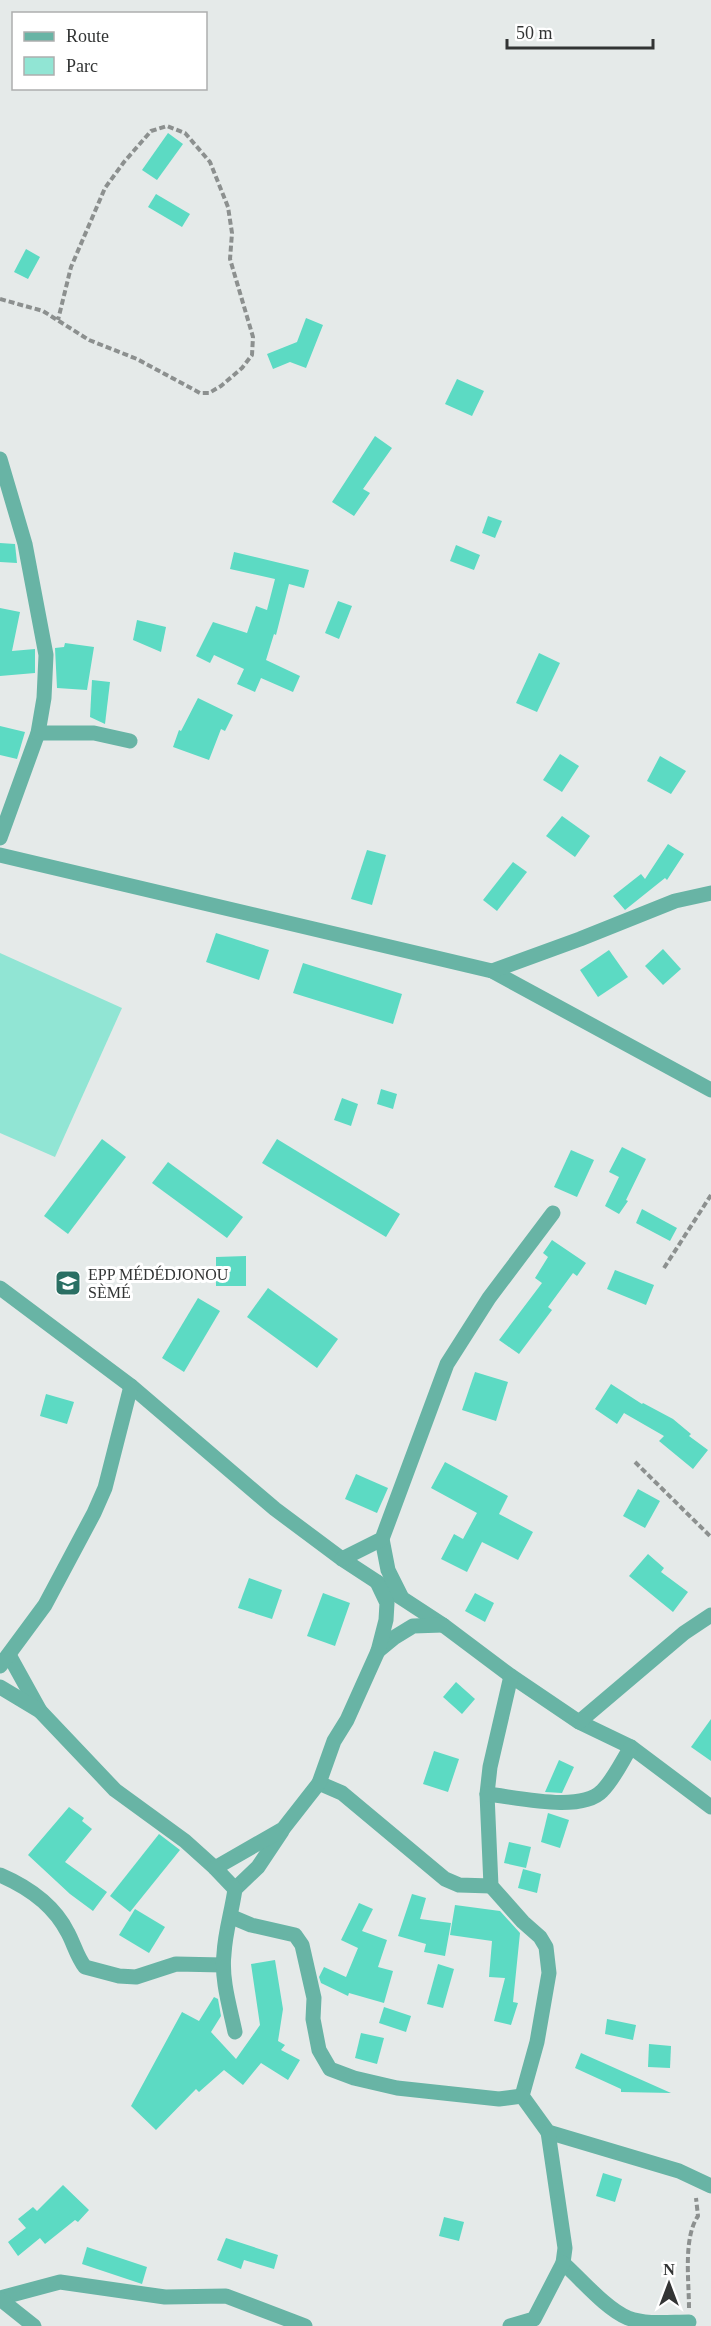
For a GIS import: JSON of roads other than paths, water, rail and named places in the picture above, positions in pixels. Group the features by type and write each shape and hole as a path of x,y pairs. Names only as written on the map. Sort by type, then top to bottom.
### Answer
{"street":[{"path":"0,459 25,544 46,655 44,698 38,733 0,838"},
{"path":"38,733 94,733 130,741"},
{"path":"0,855 492,971 711,1090"},
{"path":"492,971 675,901 711,893"},
{"path":"402,1598 388,1570 382,1539 447,1364 489,1298 553,1213"},
{"path":"0,1288 131,1386 275,1509 342,1558 443,1625 579,1722 631,1747 711,1807"},
{"path":"131,1386 105,1488 94,1513 45,1605 5,1661 40,1711 115,1790 185,1841 235,1889"},
{"path":"342,1558 382,1539"},
{"path":"235,2032 223,1965 235,1889 258,1867 283,1829 319,1782 334,1741 347,1720 378,1651 386,1620 387,1603 377,1582"},
{"path":"579,1722 684,1633 711,1616"},
{"path":"378,1651 413,1626 443,1625"},
{"path":"512,1676 490,1767 487,1794 491,1887 540,1937 546,1947 549,1973 537,2042 522,2096"},
{"path":"0,1687 40,1711"},
{"path":"487,1794 566,1802 585,1801 603,1791 631,1747"},
{"path":"319,1782 342,1793 445,1879 459,1885 491,1887"},
{"path":"215,1868 283,1829"},
{"path":"0,1875 34,1893 55,1913 69,1933 85,1967 119,1976 136,1977 176,1964 223,1965"},
{"path":"232,1917 251,1925 295,1935 302,1945 314,1998 313,2019 319,2050 330,2069 354,2078 397,2088 499,2099 522,2096"},
{"path":"510,2326 535,2323 562,2263 565,2248 548,2132 522,2096"},
{"path":"548,2132 694,2177 711,2186"},
{"path":"562,2263 610,2307 627,2318 649,2323 689,2322"},
{"path":"0,2299 60,2282 165,2297 226,2296 305,2326"},
{"path":"0,2299 34,2326"}],"place":[{"name":"EPP MÉDÉDJONOU SÈMÉ","path":"68,1283"}]}
